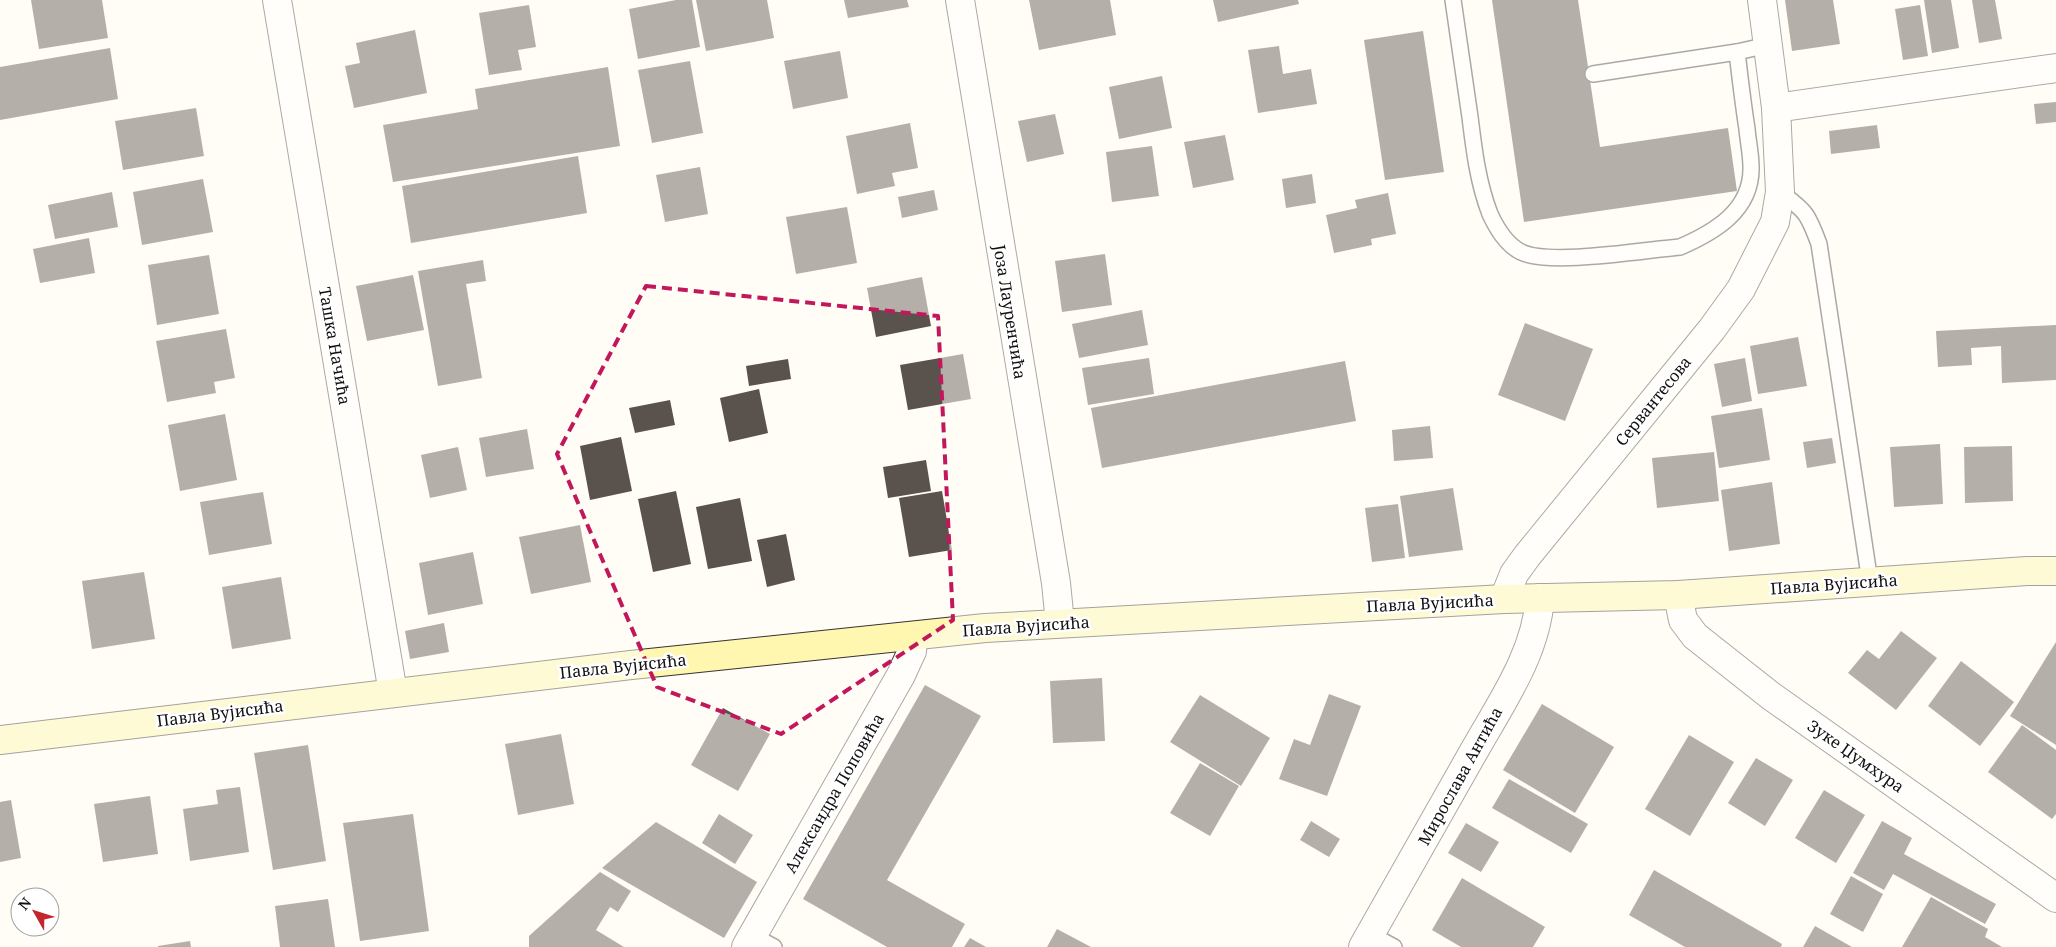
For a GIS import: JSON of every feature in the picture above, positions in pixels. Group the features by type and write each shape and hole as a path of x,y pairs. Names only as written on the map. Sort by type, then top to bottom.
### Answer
{"street":[{"name":"Ташка Начића","path":"277,0 393,692"},
{"name":"Јоза Лауренчића","path":"960,0 1056,583 1060,623"},
{"name":"Сервантесова","path":"1504,599 1514,574 1527,556 1712,329 1741,289 1775,222 1780,192 1776,108 1762,0"},
{"path":"1776,108 2056,68"},
{"name":"Павла Вујисића","path":"0,740 631,664 985,628 1504,599 1678,595 2027,571 2056,571"},
{"name":"Зуке Џумхура","path":"1678,595 1684,620 1695,636 1771,696 2056,898"},
{"name":"Мирослава Антића","path":"1367,940 1512,684 1539,620 1540,598"},
{"name":"Александра Поповића","path":"757,943 901,675 912,651 913,636"}],"lane":[{"path":"1453,0 1477,166 1491,214 1505,238 1512,245 1520,251 1540,257 1567,258 1680,247 1695,241 1720,226 1738,210 1748,189 1751,168 1737,52"},
{"path":"1593,74 1737,52 1768,45"},
{"path":"1780,192 1800,206 1810,220 1819,244 1870,582"},
{"path":"1367,940 1394,947"}],"highlighted area":[{"path":"646,286 938,316 953,620 781,734 657,687 557,454"}],"building":[{"path":"31,0 102,0 108,38 39,49"},
{"path":"676,0 692,0 700,47 638,59 629,9"},
{"path":"696,0 767,0 774,38 706,51"},
{"path":"844,0 907,0 909,7 848,18"},
{"path":"1029,0 1110,0 1116,35 1039,50"},
{"path":"1213,0 1298,0 1299,4 1218,22"},
{"path":"1492,0 1578,0 1600,147 1728,128 1737,191 1524,222"},
{"path":"1785,0 1833,0 1840,44 1792,51"},
{"path":"1924,0 1951,0 1959,48 1932,53"},
{"path":"1972,0 1995,0 2002,39 1979,43"},
{"path":"529,5 536,47 518,50 522,70 489,75 479,13"},
{"path":"1920,5 1928,56 1903,60 1895,9"},
{"path":"415,30 427,93 354,108 345,66 360,63 356,43"},
{"path":"1423,31 1444,172 1385,180 1364,40"},
{"path":"1279,46 1283,74 1311,69 1317,104 1258,113 1248,50"},
{"path":"110,48 118,99 0,120 0,67"},
{"path":"840,51 848,98 793,109 784,61"},
{"path":"690,61 703,133 652,143 638,70"},
{"path":"608,67 620,146 393,182 383,125 478,109 475,89"},
{"path":"1162,76 1172,128 1119,139 1109,87"},
{"path":"2056,102 2056,122 2036,124 2034,104"},
{"path":"196,108 204,156 123,170 115,121"},
{"path":"1055,114 1064,154 1027,162 1018,121"},
{"path":"910,123 918,168 892,173 895,186 857,194 846,136"},
{"path":"1877,125 1880,148 1831,154 1829,131"},
{"path":"1225,135 1234,180 1193,188 1184,142"},
{"path":"1152,146 1159,196 1112,202 1106,152"},
{"path":"578,156 587,213 411,243 402,186"},
{"path":"700,167 708,214 665,222 656,175"},
{"path":"1312,174 1316,203 1286,208 1282,179"},
{"path":"203,179 213,232 142,245 133,192"},
{"path":"934,190 938,210 902,218 898,197"},
{"path":"112,192 118,227 55,239 48,205"},
{"path":"1388,193 1396,234 1371,239 1372,245 1334,253 1326,215 1357,208 1355,200"},
{"path":"847,207 857,263 796,274 786,217"},
{"path":"89,238 95,273 40,283 33,249"},
{"path":"1105,254 1112,305 1062,312 1055,261"},
{"path":"209,255 219,314 157,325 148,265"},
{"path":"483,260 486,281 466,284 482,378 438,386 418,271"},
{"path":"413,275 424,330 367,341 356,286"},
{"path":"922,277 931,326 876,337 867,288"},
{"path":"1142,310 1148,345 1079,358 1072,324"},
{"path":"1525,323 1593,349 1565,421 1498,395"},
{"path":"2056,325 2056,380 2002,383 2001,346 1971,348 1972,365 1938,367 1936,331"},
{"path":"226,329 235,378 214,382 216,393 167,402 156,341"},
{"path":"1798,337 1807,386 1758,394 1750,346"},
{"path":"963,354 971,399 908,410 900,365"},
{"path":"1149,358 1154,394 1088,405 1082,368"},
{"path":"1745,358 1752,401 1722,407 1714,364"},
{"path":"788,359 791,379 749,386 746,366"},
{"path":"1345,361 1356,421 1102,468 1091,408"},
{"path":"759,389 768,433 729,442 720,398"},
{"path":"670,400 675,425 635,433 629,408"},
{"path":"1762,408 1770,460 1719,468 1711,416"},
{"path":"225,414 237,480 180,491 168,425"},
{"path":"1430,426 1433,458 1394,461 1392,430"},
{"path":"527,429 534,469 486,477 479,438"},
{"path":"621,437 632,491 590,500 580,446"},
{"path":"1832,438 1836,463 1807,468 1803,442"},
{"path":"1940,444 1943,504 1894,507 1890,447"},
{"path":"2012,446 2013,501 1965,503 1964,447"},
{"path":"458,447 467,490 430,498 421,455"},
{"path":"1714,452 1719,501 1657,508 1652,458"},
{"path":"926,460 931,491 888,498 883,467"},
{"path":"1772,482 1780,544 1729,551 1721,490"},
{"path":"1453,488 1463,550 1409,557 1400,496"},
{"path":"676,491 691,564 653,572 638,499"},
{"path":"942,491 952,550 909,557 899,498"},
{"path":"263,492 272,544 209,555 200,502"},
{"path":"740,498 752,561 708,569 696,507"},
{"path":"1398,504 1405,558 1372,562 1365,508"},
{"path":"580,525 591,582 531,594 519,537"},
{"path":"786,534 795,580 767,587 757,540"},
{"path":"473,552 483,604 428,615 419,563"},
{"path":"144,572 155,639 92,649 82,581"},
{"path":"281,577 291,639 232,649 222,587"},
{"path":"444,623 449,652 410,659 405,631"},
{"path":"1901,631 1937,658 1896,710 1848,673 1867,650 1879,659"},
{"path":"2056,642 2056,745 2010,716"},
{"path":"1961,661 2014,702 1980,746 1928,706"},
{"path":"1102,678 1105,741 1053,743 1050,681"},
{"path":"925,685 981,716 887,880 965,924 952,947 887,947 803,899"},
{"path":"1329,694 1361,706 1327,796 1279,779 1294,739 1310,745"},
{"path":"1200,695 1270,738 1241,786 1170,742"},
{"path":"1542,704 1614,747 1575,813 1503,770"},
{"path":"723,708 770,734 738,791 691,765"},
{"path":"2022,725 2056,750 2056,814 2052,819 1988,772"},
{"path":"561,734 574,804 518,815 505,744"},
{"path":"1689,735 1734,762 1690,836 1645,809"},
{"path":"308,745 326,861 273,870 254,753"},
{"path":"1756,758 1793,780 1765,826 1728,803"},
{"path":"1200,763 1239,786 1210,836 1170,813"},
{"path":"1509,779 1588,824 1571,853 1492,808"},
{"path":"240,787 249,852 190,861 183,809 218,804 216,790"},
{"path":"1824,790 1865,815 1836,863 1795,838"},
{"path":"150,796 158,854 103,862 94,804"},
{"path":"11,800 21,858 0,862 0,802"},
{"path":"413,814 429,931 360,941 343,823"},
{"path":"719,814 753,835 735,864 702,843"},
{"path":"1311,821 1340,839 1329,857 1300,840"},
{"path":"1882,821 1912,838 1904,854 1996,904 1985,924 1893,874 1884,890 1853,873"},
{"path":"656,822 757,882 724,938 602,868"},
{"path":"1466,823 1499,842 1481,872 1448,853"},
{"path":"1654,870 1782,944 1781,947 1685,947 1629,915"},
{"path":"600,872 631,891 618,912 610,907 596,930 624,947 529,947 529,936"},
{"path":"1851,876 1883,894 1863,932 1830,914"},
{"path":"1462,878 1545,927 1533,947 1461,947 1432,930"},
{"path":"1931,897 1988,929 1985,937 2002,947 1902,947"},
{"path":"328,899 335,947 280,947 275,906"},
{"path":"1815,926 1852,947 1803,947"},
{"path":"1057,929 1091,947 1047,947"},
{"path":"970,938 986,947 964,947"},
{"path":"190,941 191,947 158,947 158,946"}]}
